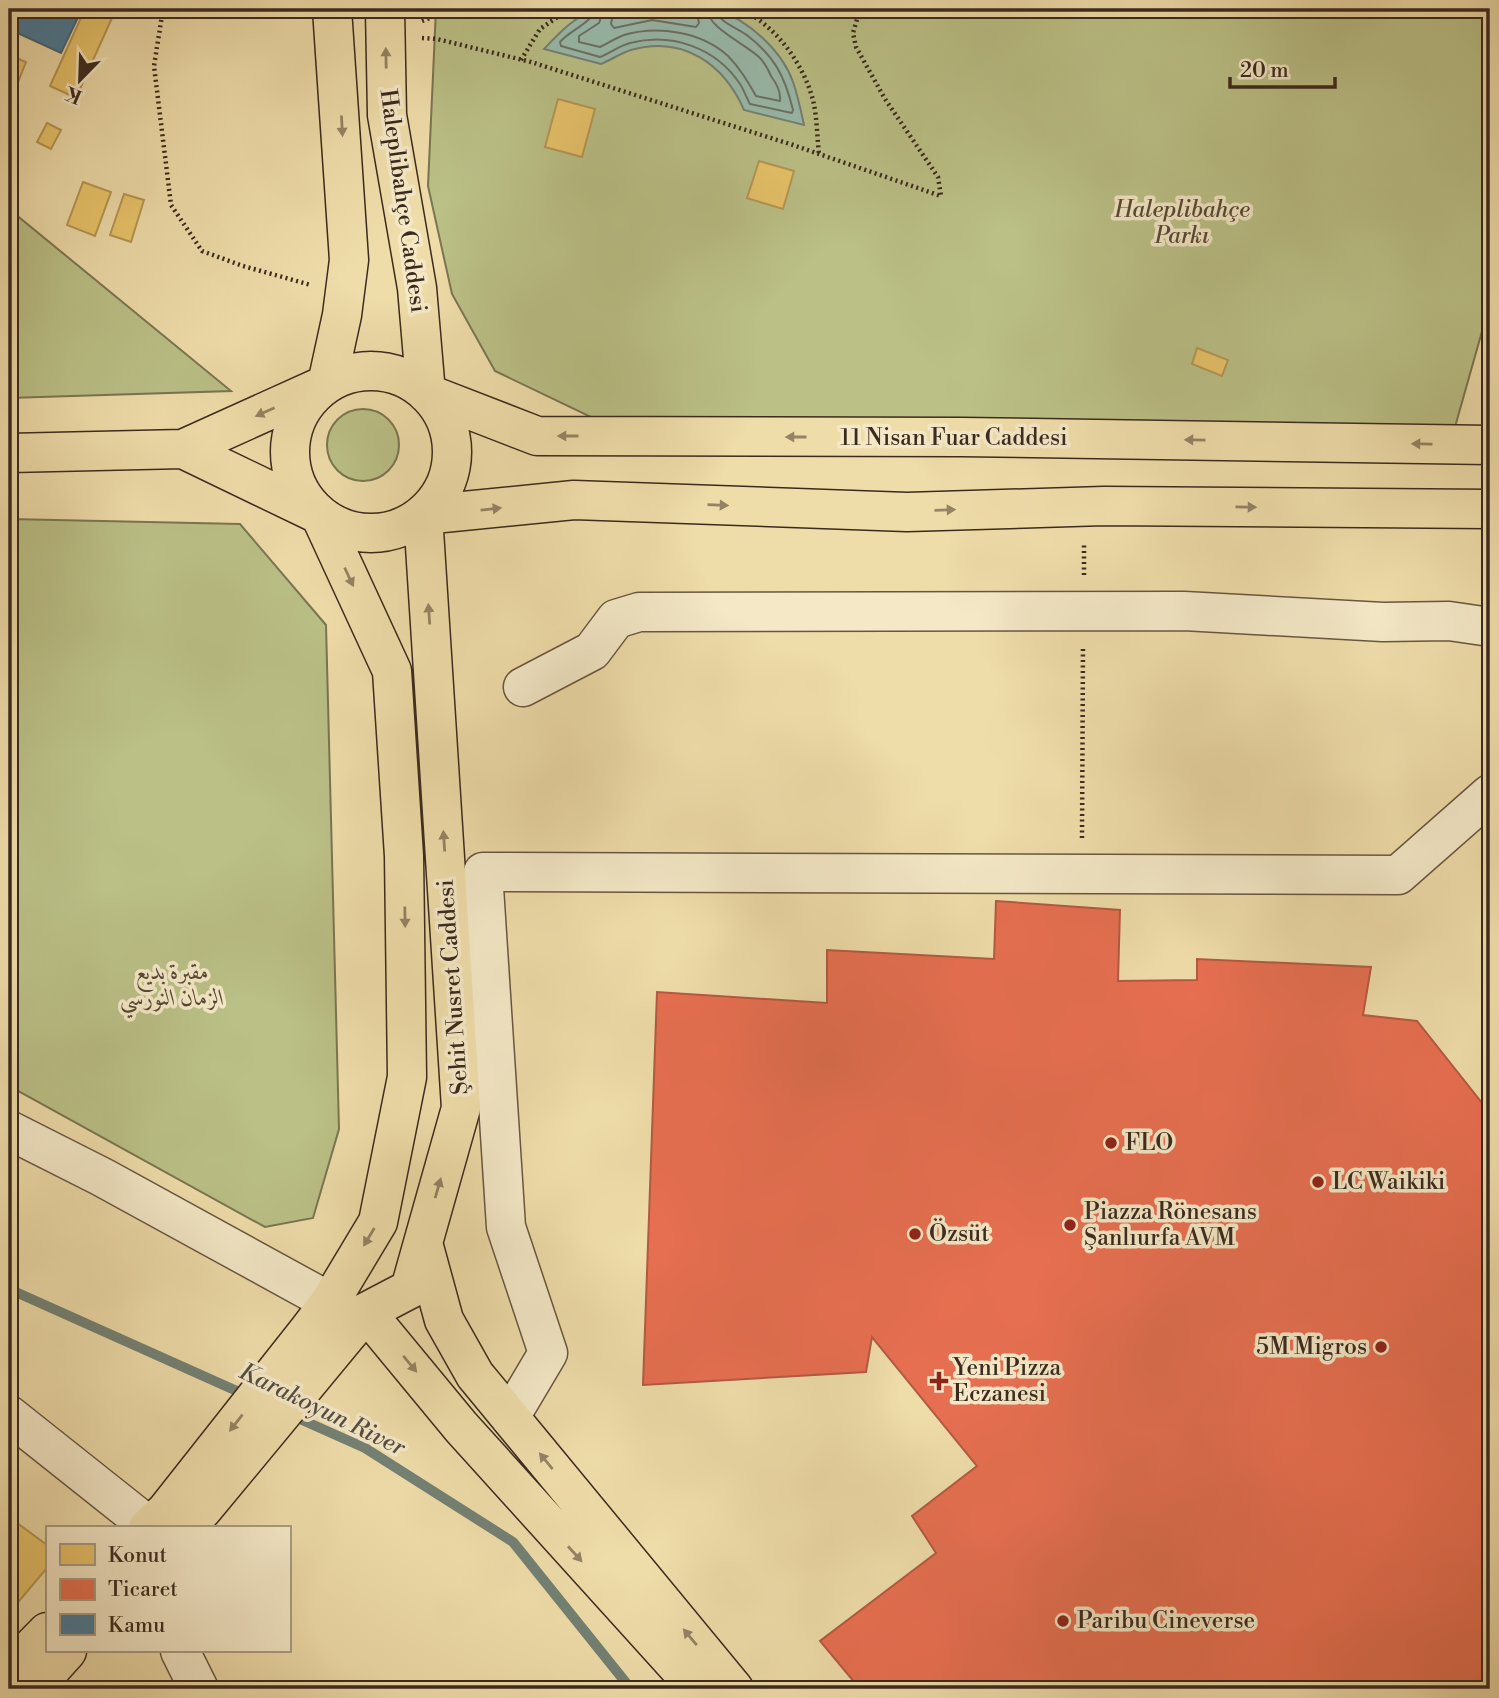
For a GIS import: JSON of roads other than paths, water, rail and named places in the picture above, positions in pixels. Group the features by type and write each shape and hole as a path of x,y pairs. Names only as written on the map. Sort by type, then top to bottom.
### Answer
{"main road":[{"name":"Haleplibahçe Caddesi","path":"327,384 349,260 332,9"},
{"name":"Haleplibahçe Caddesi","path":"385,22 387,115 417,288 426,393"},
{"path":"9,453 183,449 350,374 375,371 402,377 426,393 443,414 452,440 451,468 441,494 423,515 399,528 372,533 344,528 183,449"},
{"path":"320,515 303,496 293,473 290,447 295,423 308,401 327,384"},
{"name":"11 Nisan Fuar Caddesi","path":"426,393 537,436 961,437 1490,445"},
{"path":"423,515 574,500 907,512 1084,506 1490,509"},
{"name":"Şehit Nusret Caddesi","path":"170,1521 337,1321 378,1222 407,1077 404,856 392,671 320,515"},
{"name":"Şehit Nusret Caddesi","path":"337,1321 410,1289 461,1108 423,515"},
{"path":"423,1243 444,1320 475,1375 734,1689"},
{"path":"337,1321 461,1426 698,1689"},
{"path":"9,1671 46,1633"},
{"path":"33,1689 66,1652"}],"street":[{"path":"523,687 592,651 616,619 639,612 1184,611 1383,622 1449,621 1490,628"},
{"path":"510,1417 548,1353 506,1227 483,872 1398,875 1490,794"},
{"path":"9,1129 102,1177 337,1321"},
{"path":"9,1415 170,1521"},
{"path":"180,1652 199,1689"}],"water":[{"path":"596,9 715,9 739,20 762,37 781,58 793,82 804,125 744,110 736,94 713,67 684,50 650,46 627,51 601,64 544,49 574,21"}],"waterway":[{"name":"Karakoyun River","path":"9,1289 248,1396"},
{"name":"Karakoyun River","path":"291,1415 365,1448 513,1542 631,1689"}],"place":[{"name":"FLO","path":"1111,1143"},
{"name":"LC Waikiki","path":"1318,1182"},
{"name":"Piazza Rönesans Şanlıurfa AVM","path":"1070,1225"},
{"name":"Özsüt","path":"915,1234"},
{"name":"5M Migros","path":"1381,1347"},
{"name":"Yeni Pizza Eczanesi","path":"939,1381"},
{"name":"Paribu Cineverse","path":"1063,1621"}],"park label":[{"name":"Haleplibahçe Parkı","path":"1182,223"},
{"name":"مقبرة بديع الزمان النورسي","path":"172,985"}]}
